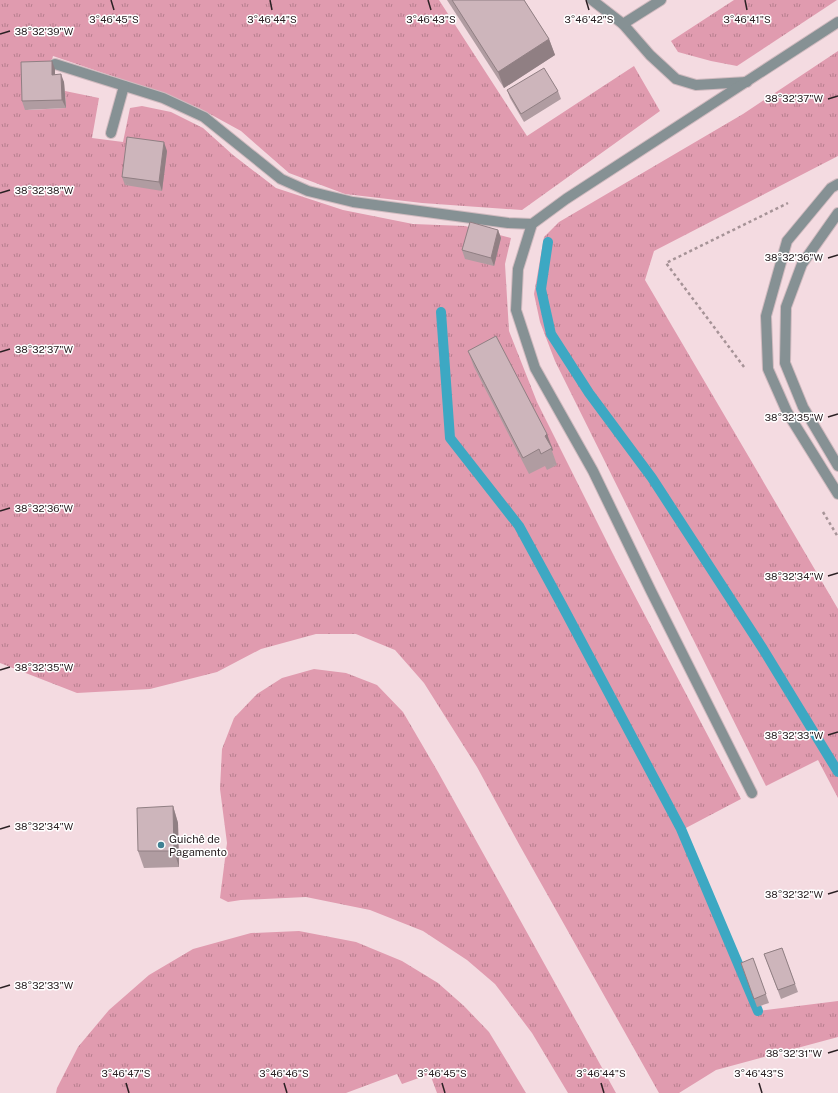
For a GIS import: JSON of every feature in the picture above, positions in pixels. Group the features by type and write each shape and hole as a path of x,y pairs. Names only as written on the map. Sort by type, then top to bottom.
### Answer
{"lane":[{"path":"592,0 623,24 650,55 676,79 696,85 748,82"},
{"path":"623,24 661,0"},
{"path":"752,793 593,471 535,368 516,310 518,269 532,224 566,199 748,82 838,22"},
{"path":"55,64 163,98 204,117 281,179 308,191 353,202 508,223 532,224"},
{"path":"111,133 124,86"},
{"path":"838,184 831,188 787,241 766,316 768,369 787,412 838,494"},
{"path":"838,213 802,264 786,307 785,363 803,407 838,466"}],"path":[{"path":"746,369 666,263 789,202"}],"green space":[{"path":"0,0 439,0 527,136 634,66 660,111 522,210 422,203 345,194 289,173 241,131 199,108 53,56 49,71 28,110 66,108 65,91 99,98 92,138 123,142 130,108 142,106 171,112 203,128 233,155 276,188 343,210 413,224 465,226 511,238 505,264 509,331 537,402 615,558 741,799 682,830 757,1011 838,1001 838,1037 716,1070 679,1093 659,1093 477,767 424,683 395,650 356,634 316,634 261,649 217,672 150,689 77,693 0,663"},
{"path":"734,0 837,0 737,66 678,52 671,41"},
{"path":"838,51 838,156 654,251 645,280 838,609 838,798 818,760 766,786 555,361 540,322 534,294 544,237 559,222 743,114"},
{"path":"314,669 346,673 377,685 403,712 438,772 616,1093 568,1093 532,1033 495,984 467,960 423,931 370,910 306,897 228,902 220,898 227,843 220,789 222,749 234,718 257,694 282,678"},
{"path":"299,931 356,942 402,961 438,983 464,1006 489,1032 526,1093 437,1093 430,1074 402,1084 397,1074 346,1093 56,1093 57,1088 78,1047 109,1010 149,975 193,949 251,933"}],"building":[{"path":"452,0 524,0 549,39 498,72"},
{"path":"52,61 52,75 61,74 62,100 22,101 21,62"},
{"path":"544,68 558,91 521,114 507,90"},
{"path":"127,137 164,142 159,182 122,177"},
{"path":"470,222 498,230 491,258 462,250"},
{"path":"496,336 547,434 545,436 552,448 541,454 539,449 523,458 468,351"},
{"path":"173,806 174,851 138,851 137,808"},
{"path":"782,948 795,984 778,990 764,954"},
{"path":"753,958 766,994 754,999 741,963"}],"waterway":[{"path":"548,242 541,289 551,334 589,393 652,478 763,649 838,772"},
{"path":"441,312 450,438 519,526 563,607 681,829 758,1011"}],"place":[{"name":"Guichê de Pagamento","path":"161,845"}]}
